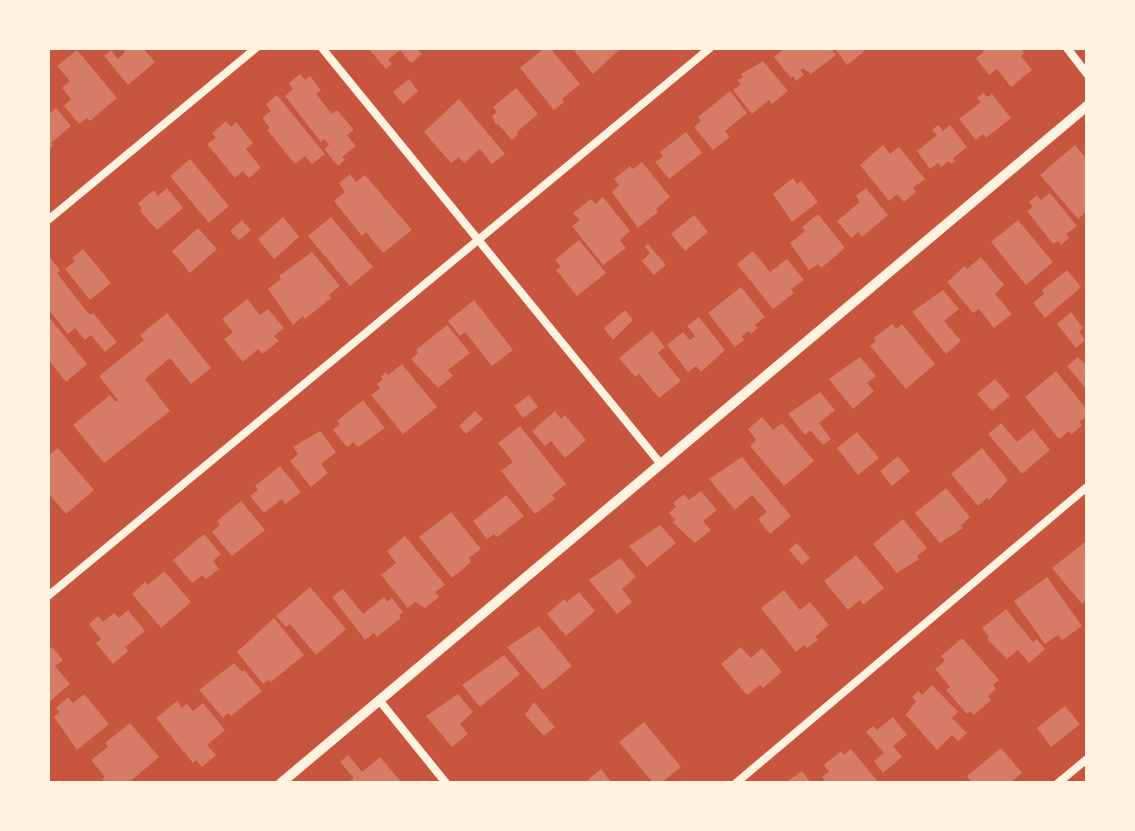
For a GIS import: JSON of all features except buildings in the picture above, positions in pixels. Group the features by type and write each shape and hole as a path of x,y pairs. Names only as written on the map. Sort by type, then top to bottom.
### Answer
{"street":[{"path":"48,220 256,48"},
{"path":"322,48 660,463"},
{"path":"48,596 710,48"},
{"path":"1067,48 1087,74"},
{"path":"281,783 1087,106"},
{"path":"736,783 1087,487"},
{"path":"379,700 446,783"},
{"path":"1058,783 1087,759"}]}
